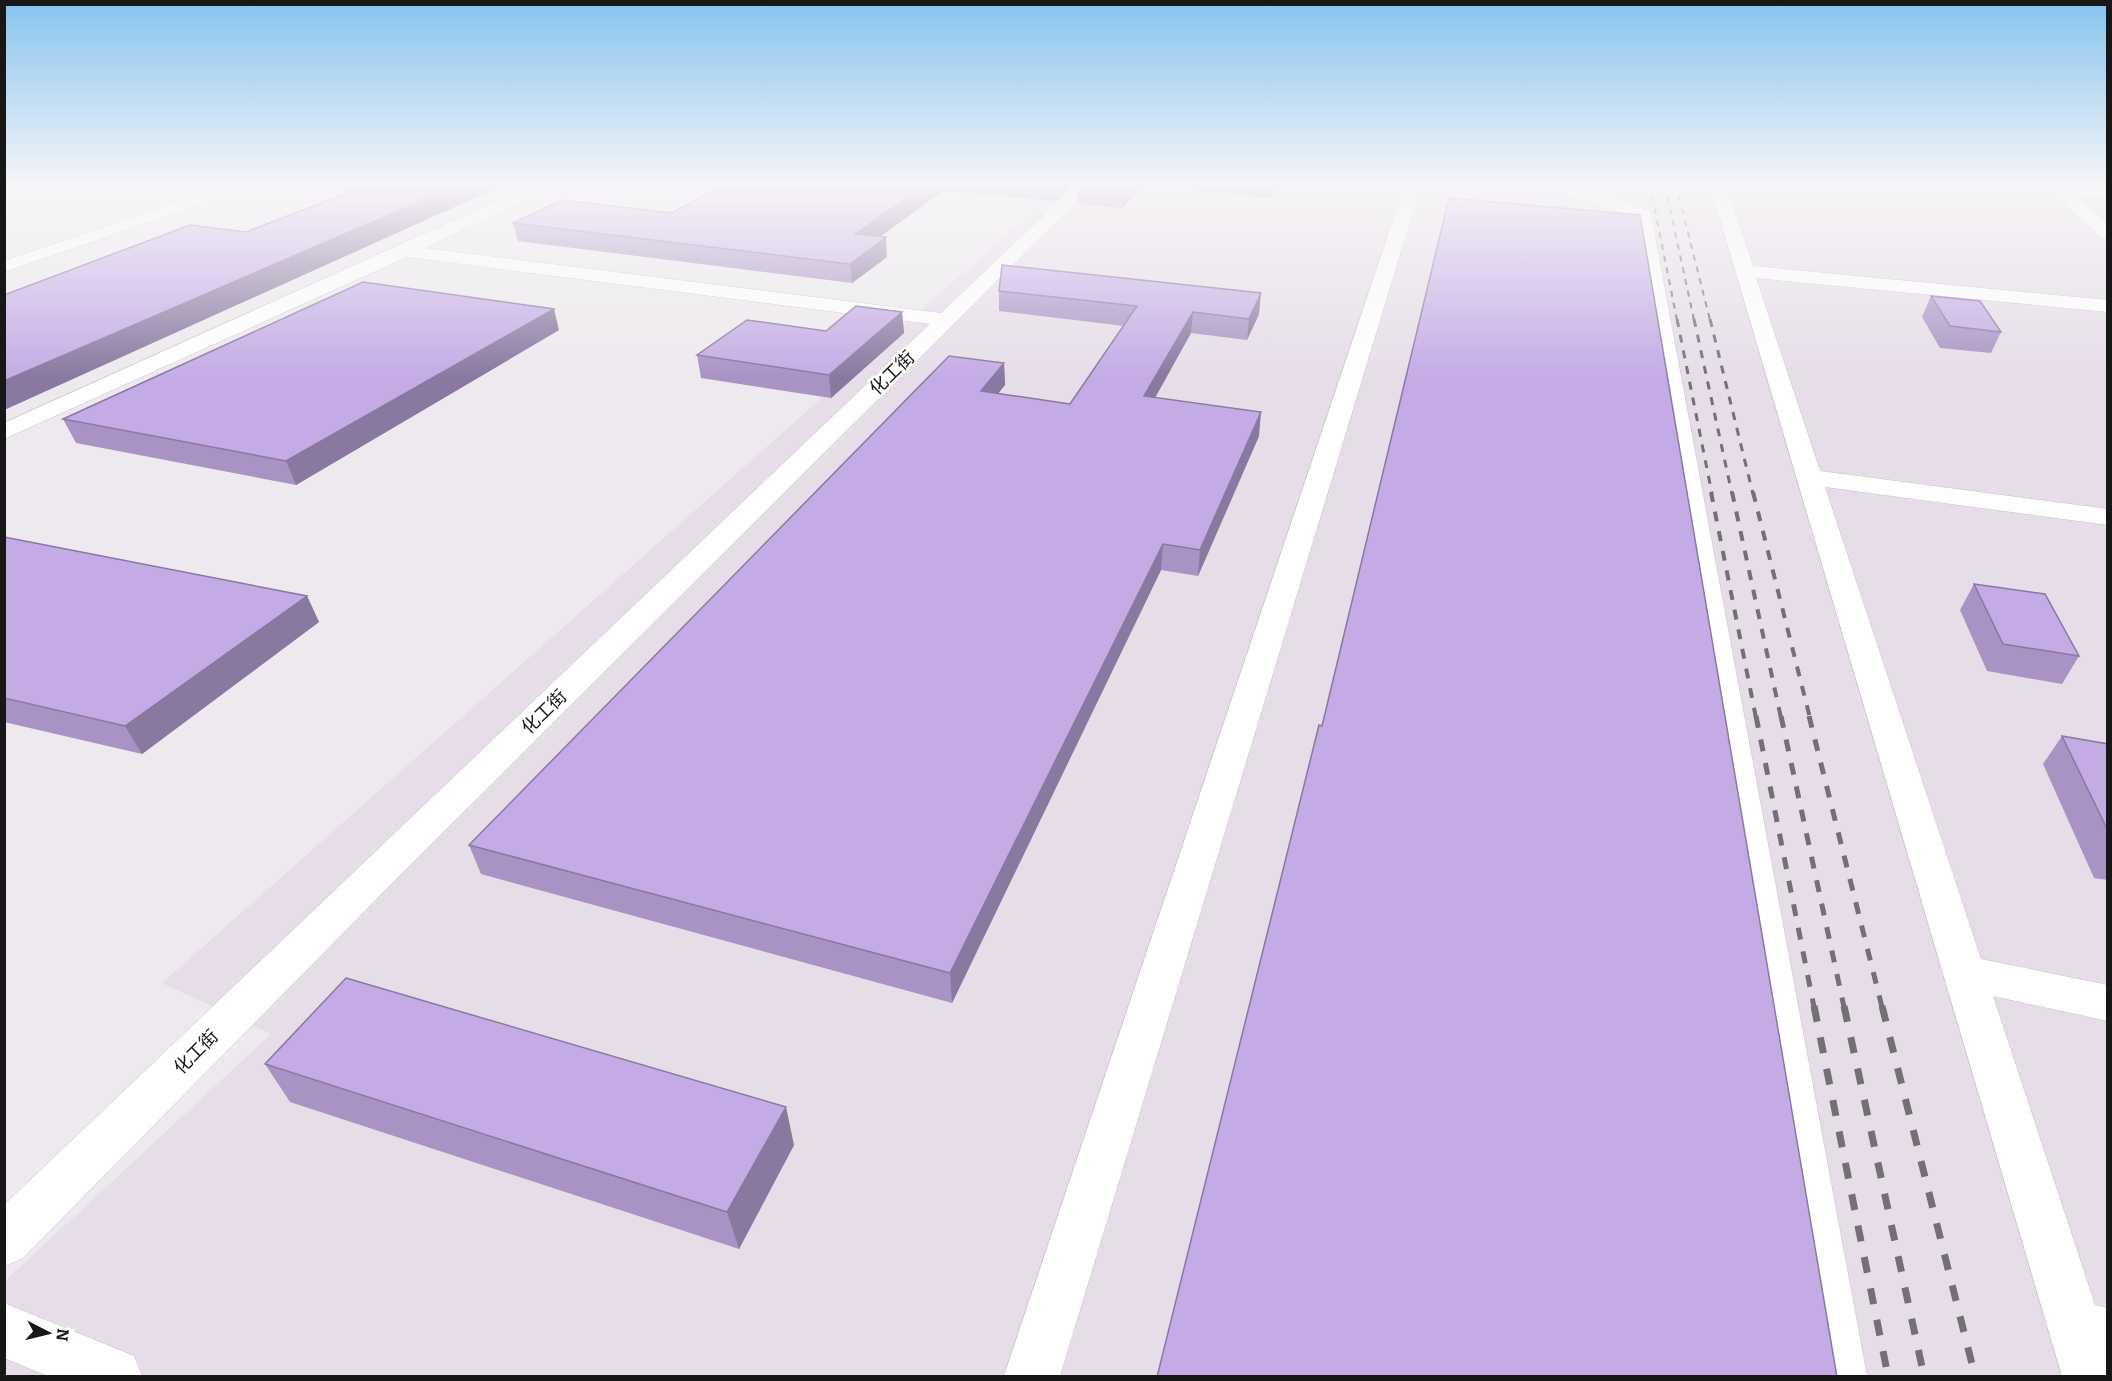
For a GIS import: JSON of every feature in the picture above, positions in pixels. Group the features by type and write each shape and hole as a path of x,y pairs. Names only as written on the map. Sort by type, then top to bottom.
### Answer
{"street":[{"path":"4,267 55,249"},
{"path":"4,432 408,249"},
{"name":"化工街","path":"4,1241 1019,249"},
{"path":"1032,1377 1392,249"},
{"path":"1649,249 1839,1377"},
{"path":"1738,249 1964,972 2090,1347"},
{"path":"405,251 946,320"},
{"path":"1745,271 2108,306"},
{"path":"1809,477 2108,517"},
{"path":"1964,972 2108,1003"},
{"path":"4,1330 114,1377"}],"shaded area":[{"path":"989,249 2107,249 2107,1376 5,1376 5,1281 271,1034 162,983"}],"building":[{"path":"125,249 309,249 4,381 4,295"},
{"path":"730,249 869,249 850,264"},
{"path":"1437,249 1646,249 1837,1377 1157,1377 1319,725 1322,726"},
{"path":"1002,265 1261,293 1249,319 1193,312 1144,396 1261,412 1200,550 1163,544 950,973 469,845 949,356 1004,363 981,391 1070,404 1137,306 999,291"},
{"path":"363,282 554,309 286,461 63,419"},
{"path":"1931,296 1980,301 2001,332 1950,326"},
{"path":"856,306 902,312 829,375 697,355 747,320 826,331"},
{"path":"4,537 307,596 125,726 4,698"},
{"path":"1974,584 2045,594 2079,656 2003,644"},
{"path":"2062,736 2108,744 2108,831"},
{"path":"346,978 786,1107 727,1212 265,1064"}],"railway":[{"path":"1663,249 1677,320"},
{"path":"1679,249 1694,320"},
{"path":"1692,249 1710,320"},
{"path":"1677,319 1712,494"},
{"path":"1694,319 1732,494"},
{"path":"1710,319 1753,494"},
{"path":"1711,492 1756,718"},
{"path":"1732,492 1781,718"},
{"path":"1753,492 1810,718"},
{"path":"1756,716 1814,1007"},
{"path":"1781,716 1844,1007"},
{"path":"1809,716 1882,1007"},
{"path":"1814,1006 1888,1376"},
{"path":"1844,1006 1924,1376"},
{"path":"1882,1006 1975,1376"}]}
